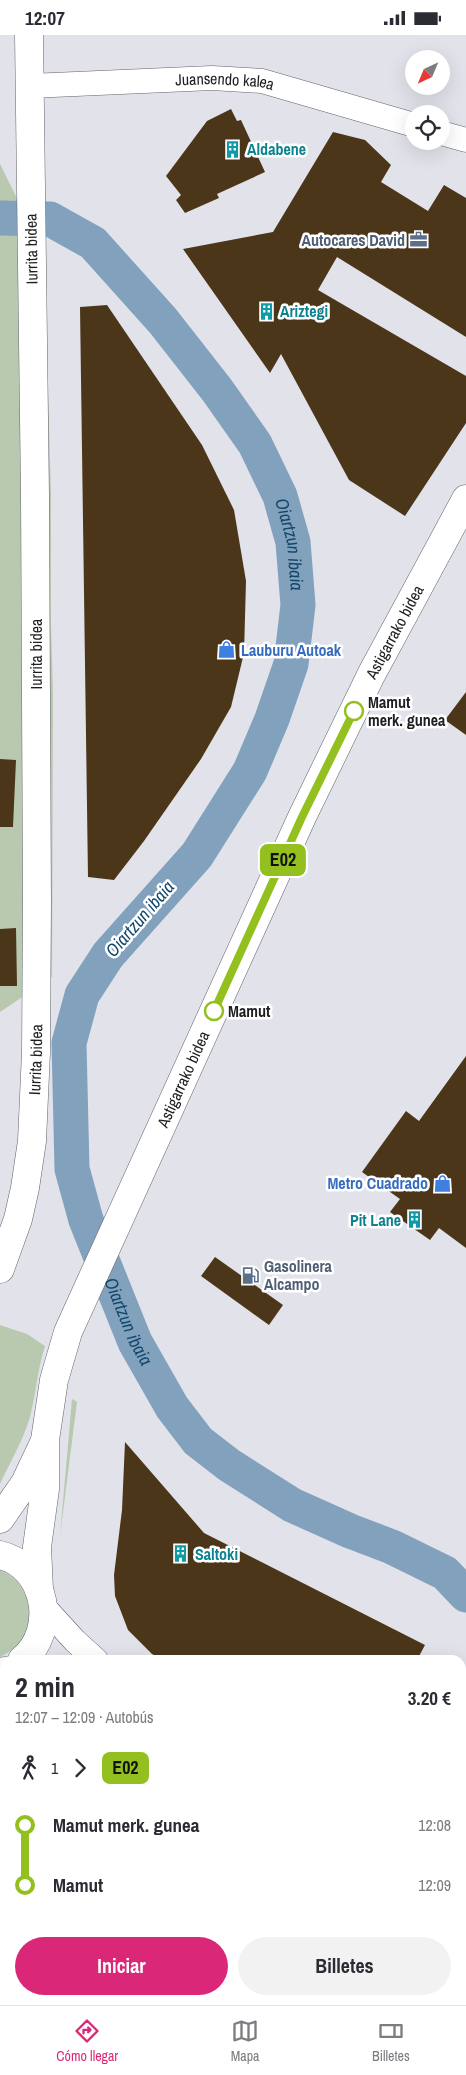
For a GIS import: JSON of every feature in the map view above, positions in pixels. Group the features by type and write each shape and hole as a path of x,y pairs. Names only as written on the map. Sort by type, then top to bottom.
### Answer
{"main road":[{"name":"Iurrita bidea","path":"0,1269 18,1219 25,1188 32,1141 36,1051 36,505 29,35"},
{"name":"Astigarrako bidea","path":"45,1439 58,1363 68,1332 302,817 371,675 466,499"},
{"path":"0,1519 25,1483 45,1439"},
{"path":"28,1655 38,1641 43,1624 37,1547 45,1489 45,1439"},
{"path":"0,1555 18,1564 31,1575 42,1598"}],"street":[{"name":"Juansendo kalea","path":"30,86 212,78 262,81 405,122"},
{"path":"450,136 466,140"},
{"path":"42,1598 75,1641 90,1655"}],"green space":[{"path":"0,164 44,253 51,495 53,695 52,977 0,1012"},
{"path":"0,1325 27,1334 45,1346 30,1417 0,1484"},
{"path":"72,1399 77,1402 60,1536"},
{"path":"0,1570 17,1581 22,1589 27,1598 29,1617 28,1627 22,1641 13,1649 0,1655"}],"building":[{"path":"231,109 237,121 241,120 265,172 217,194 219,198 185,213 176,200 181,195 166,176 207,121"},
{"path":"333,132 365,140 391,165 381,182 428,211 444,185 466,198 466,337 337,257 318,290 466,376 466,423 405,516 349,480 281,354 270,373 183,249 273,232"},
{"path":"107,305 202,445 234,510 246,581 244,653 231,707 201,759 144,841 114,880 88,877 80,307"},
{"path":"466,692 466,735 445,720"},
{"path":"0,759 16,760 13,827 0,827"},
{"path":"16,928 17,986 0,986 0,929"},
{"path":"466,1056 466,1248 439,1228 430,1240 390,1212 400,1199 362,1172 406,1111 419,1121"},
{"path":"215,1257 283,1305 269,1325 201,1276"},
{"name":"Saltoki","path":"125,1442 204,1533 425,1645 420,1655 154,1655 128,1630 115,1596 114,1575 122,1510"}],"waterway":[{"name":"Oiartzun ibaia","path":"0,218 50,219 93,243 163,321 217,390 255,444 280,496 293,542 298,605 291,664 272,719 250,771 197,855 108,955 82,995 69,1043 72,1169 86,1220 135,1342 172,1407 198,1441 229,1465 292,1505 350,1531 392,1547 445,1573 466,1595"}],"bus line":[{"name":"E02","path":"214,1011 302,817 354,711"}],"place":[{"name":"Aldabene","path":"233,149"},
{"name":"Autocares David","path":"419,240"},
{"name":"Ariztegi","path":"266,311"},
{"name":"Lauburu Autoak","path":"227,650"},
{"name":"Mamut merk. gunea","path":"354,711"},
{"name":"Mamut","path":"214,1011"},
{"name":"Metro Cuadrado","path":"442,1183"},
{"name":"Pit Lane","path":"415,1220"},
{"name":"Gasolinera Alcampo","path":"250,1275"},
{"name":"Saltoki","path":"181,1554"}]}
